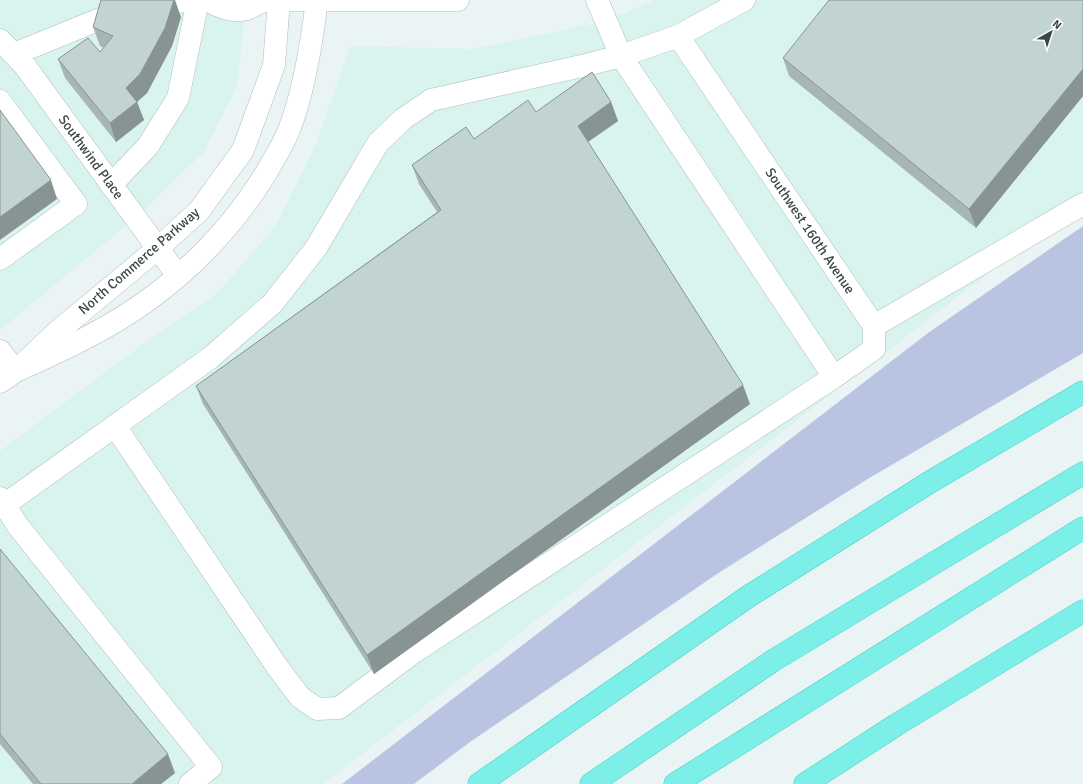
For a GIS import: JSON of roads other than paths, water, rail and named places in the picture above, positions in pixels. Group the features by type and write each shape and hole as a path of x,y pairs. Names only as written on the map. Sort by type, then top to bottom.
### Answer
{"highway":[{"path":"479,784 749,596 930,482 1083,392"},
{"path":"591,784 774,660 1083,473"},
{"path":"675,784 1083,528"},
{"path":"805,784 896,725 1083,611"}],"street":[{"path":"152,8 188,0"},
{"path":"111,185 148,146 178,98 198,0"},
{"path":"208,0 220,8 245,10 265,0 270,0"},
{"name":"North Commerce Parkway","path":"8,376 57,332 199,211 243,150 274,65 279,0"},
{"path":"286,0 458,0"},
{"name":"North Commerce Parkway","path":"8,376 97,333 153,297 178,276 226,229 251,197 289,131 302,87 317,0"},
{"path":"597,0 621,56 834,377"},
{"path":"190,784 211,767 1,504 115,426 210,358 272,304 316,248 378,143 403,119 431,100 621,56 678,36 744,0"},
{"path":"7,47 108,16"},
{"name":"Southwest 160th Avenue","path":"678,36 874,326"},
{"name":"Southwind Place","path":"7,47 25,66 178,276"},
{"path":"0,101 76,204 0,259"},
{"path":"115,426 278,668 300,697 317,709 339,708 414,652 834,377 874,349 874,326 1083,204"},
{"path":"0,352 8,376"}]}
